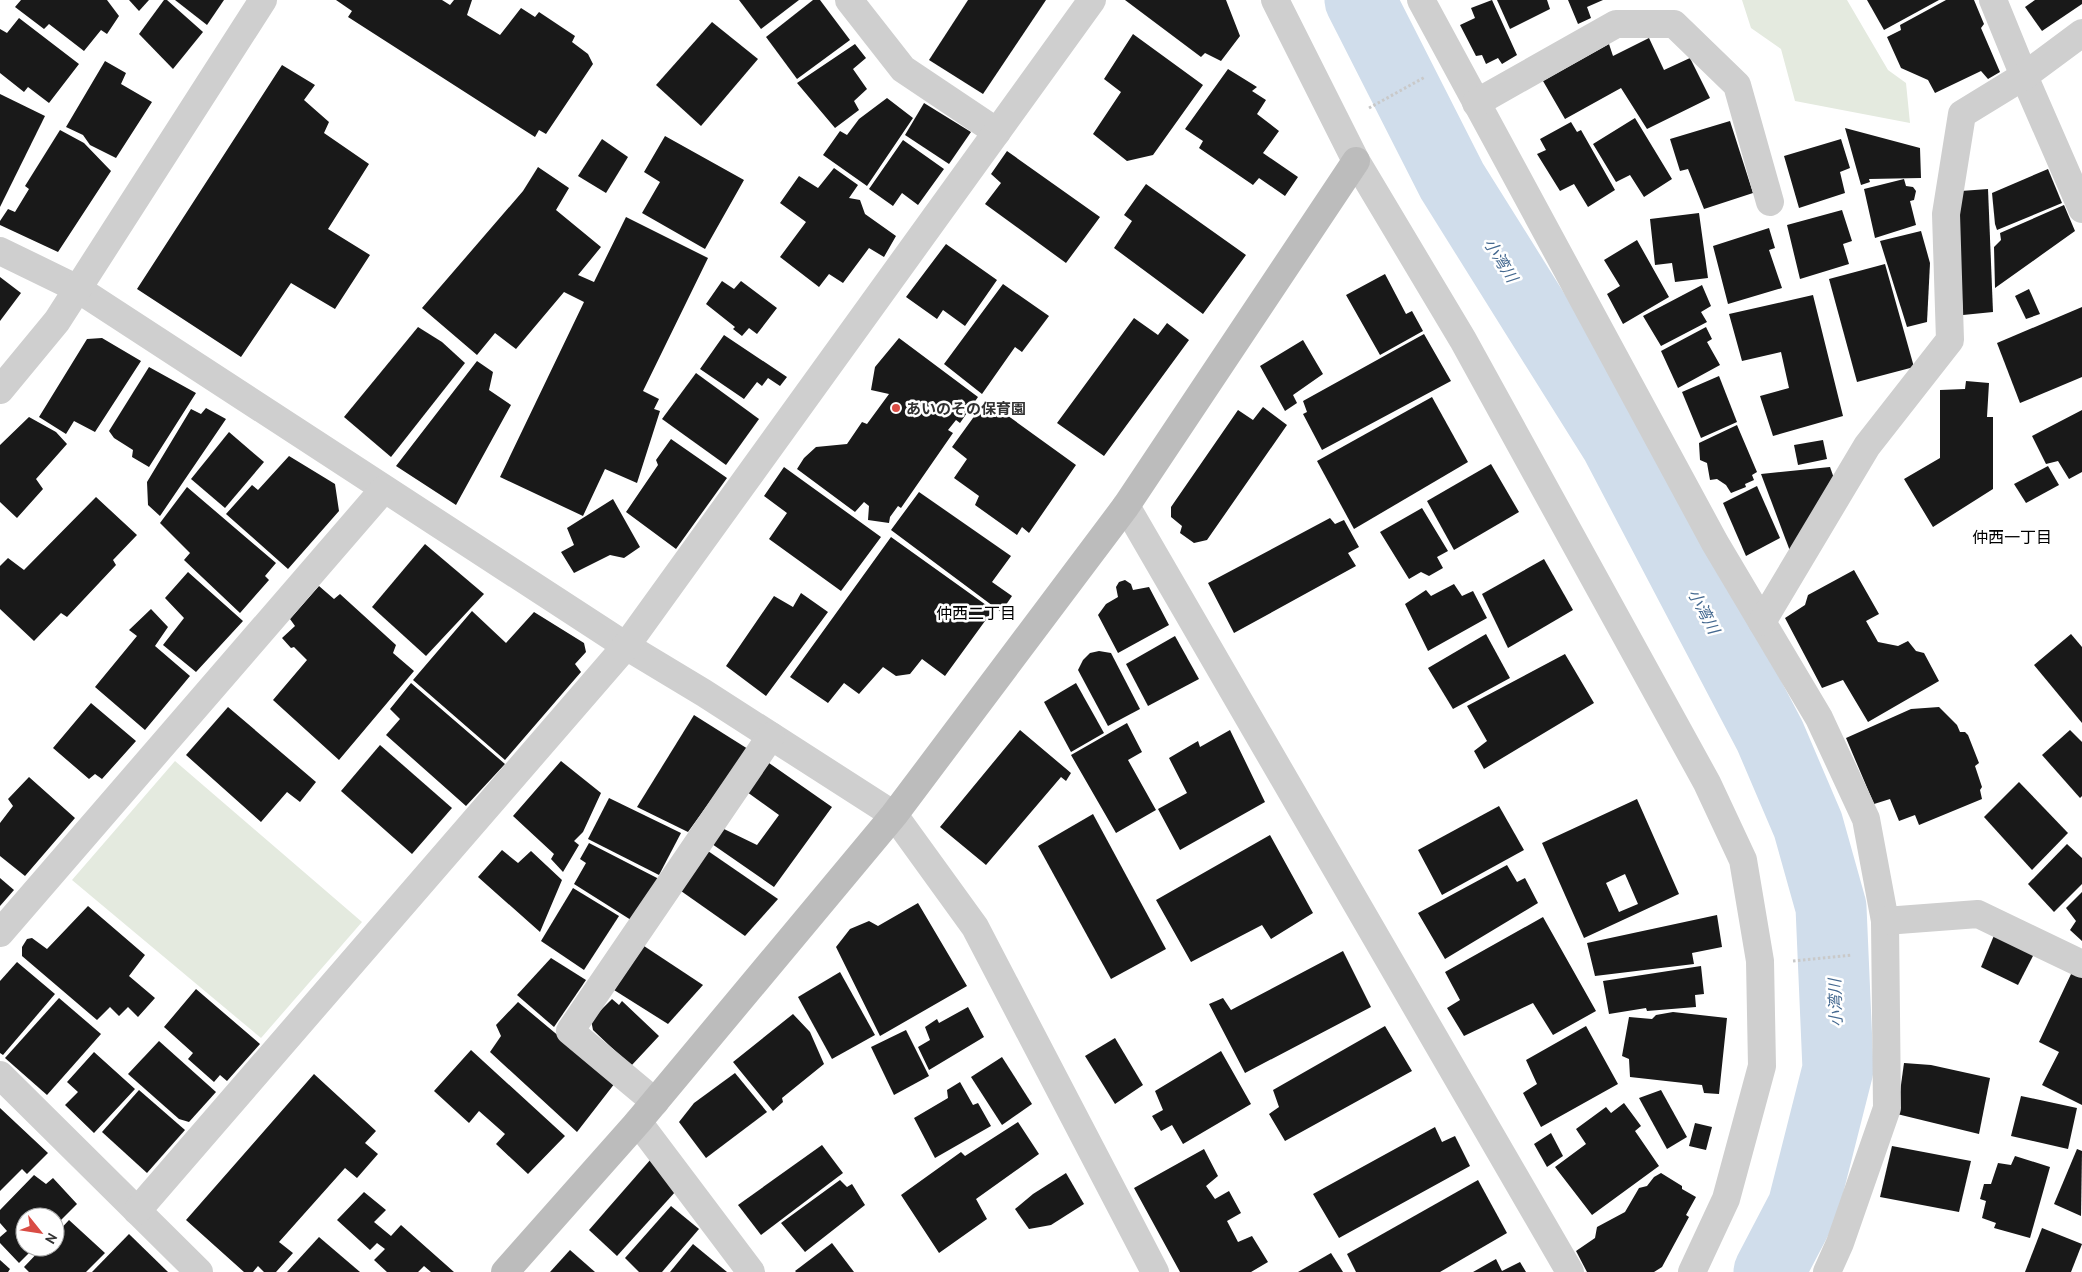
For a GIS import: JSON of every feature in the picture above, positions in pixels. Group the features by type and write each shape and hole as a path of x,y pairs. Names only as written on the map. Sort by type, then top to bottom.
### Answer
{"street":[{"path":"0,390 57,322 101,250 263,0"},
{"path":"849,0 903,69 997,132"},
{"path":"137,1211 626,646 1092,0"},
{"path":"1275,0 1356,161 1463,340 1707,783 1743,860 1760,962 1762,1066 1726,1199 1692,1272"},
{"path":"1421,0 1715,543 1819,718 1866,819 1885,921 1887,1108 1840,1243 1827,1272"},
{"path":"1993,0 2082,209"},
{"path":"1476,103 1616,24 1674,24 1737,85 1770,202"},
{"path":"1762,622 1866,446 1950,340 1946,214 1962,114 2024,76 2082,33"},
{"path":"505,1272 646,1112 894,815 1126,506 1356,161"},
{"path":"0,250 78,289 626,646 704,693 894,815 975,927 1155,1272"},
{"path":"0,933 384,489"},
{"path":"1126,506 1570,1272"},
{"path":"751,1272 646,1112 570,1031 771,736"},
{"path":"1885,921 1978,914 2082,964"},
{"path":"0,1075 199,1272"}],"path":[{"path":"1360,113 1430,74"},
{"path":"1786,961 1854,955"}],"shaded area":[{"path":"1742,0 1847,0 1888,70 1906,83 1910,123 1795,101 1781,49 1751,28"},
{"path":"175,761 362,922 261,1038 72,880"}],"building":[{"path":"21,0 107,0 119,16 107,34 101,30 84,51 49,24 44,29 15,7"},
{"path":"129,0 149,0 139,11"},
{"path":"164,0 167,0 203,32 173,69 139,34"},
{"path":"175,0 224,0 207,25"},
{"path":"336,0 442,0 450,5 454,0 472,0 467,15 500,35 521,8 535,17 539,12 575,36 572,42 588,54 593,64 546,134 539,130 535,137 348,17 352,11"},
{"path":"739,0 799,0 761,29"},
{"path":"813,0 820,0 850,40 797,79 766,37"},
{"path":"968,0 1046,0 983,94 929,60"},
{"path":"1125,0 1226,0 1240,36 1221,61 1205,53 1201,57"},
{"path":"1492,0 1517,55 1502,64 1498,58 1486,64 1482,55 1476,56 1460,25 1475,18 1471,8"},
{"path":"1497,0 1547,0 1550,9 1510,29"},
{"path":"1568,0 1603,0 1587,7 1591,18 1578,24"},
{"path":"1867,0 1939,0 1884,30"},
{"path":"1946,0 1974,0 1984,24 1981,28 2000,72 1988,79 1981,71 1935,93 1928,80 1901,68 1887,37 1901,30 1900,25"},
{"path":"2035,0 2082,0 2082,4 2042,31 2025,7"},
{"path":"19,18 79,64 49,103 28,87 24,92 0,73 0,29 7,33"},
{"path":"712,22 758,59 701,126 656,85"},
{"path":"1133,34 1203,85 1153,155 1127,161 1093,134 1121,92 1104,79"},
{"path":"1649,38 1664,70 1690,58 1710,98 1647,129 1621,88 1565,119 1543,81 1609,44 1613,56"},
{"path":"855,44 866,58 853,69 867,89 854,101 859,110 835,128 797,83"},
{"path":"105,61 126,73 121,84 152,102 116,158 90,145 83,135 66,127"},
{"path":"282,65 315,85 304,100 329,122 324,133 369,164 328,229 370,255 335,309 291,283 241,357 137,289"},
{"path":"1228,69 1257,87 1252,91 1266,100 1257,114 1279,131 1263,153 1298,177 1285,196 1259,178 1253,185 1199,148 1203,141 1185,129"},
{"path":"0,94 45,116 0,207"},
{"path":"887,98 913,118 867,186 823,155 840,131 847,135 859,119"},
{"path":"924,103 971,132 949,164 905,135"},
{"path":"1635,118 1672,179 1644,197 1630,175 1616,182 1593,144"},
{"path":"1730,121 1753,193 1704,209 1688,169 1680,171 1670,139"},
{"path":"1571,122 1577,132 1581,130 1615,190 1588,207 1574,184 1560,191 1537,154 1546,150 1540,139"},
{"path":"1845,128 1920,148 1921,178 1869,179 1870,182 1861,185"},
{"path":"60,130 84,143 111,171 58,252 0,225 0,221 8,209 15,212 29,189 25,186"},
{"path":"665,136 744,180 705,249 642,213 660,182 644,172"},
{"path":"602,139 628,157 606,193 578,176"},
{"path":"1841,139 1850,168 1840,172 1845,193 1799,208 1784,156"},
{"path":"903,140 944,169 918,205 902,193 893,206 869,189"},
{"path":"1007,151 1100,217 1066,263 985,204 1001,183 991,174"},
{"path":"538,167 569,188 556,210 601,247 578,275 594,282 626,217 708,258 643,391 659,399 654,409 660,411 637,483 605,469 583,516 500,477 584,302 564,292 516,349 495,333 477,355 422,308 523,191"},
{"path":"834,168 858,185 849,198 860,200 865,214 896,236 884,257 869,248 843,283 829,274 819,287 780,257 806,222 780,203 799,176 818,188"},
{"path":"2048,169 2062,203 1997,230 1992,193"},
{"path":"1904,179 1906,186 1913,187 1916,191 1914,200 1910,201 1916,225 1875,238 1864,189"},
{"path":"1146,184 1246,255 1203,314 1114,248 1132,221 1124,215"},
{"path":"1988,189 1993,312 1963,315 1957,217 1961,191"},
{"path":"2064,205 2075,231 1995,288 1994,247 2001,240 2000,233"},
{"path":"1842,210 1852,241 1843,244 1849,264 1800,279 1787,225"},
{"path":"1699,213 1708,278 1675,282 1672,263 1655,265 1650,219"},
{"path":"1769,228 1775,248 1769,250 1782,288 1728,304 1713,246"},
{"path":"1921,231 1930,263 1927,322 1907,327 1880,241"},
{"path":"1637,240 1669,297 1623,324 1607,294 1620,286 1604,260"},
{"path":"946,244 997,280 965,326 943,310 937,319 906,297"},
{"path":"1885,264 1914,367 1857,382 1829,279"},
{"path":"1385,274 1406,314 1412,311 1423,331 1380,355 1346,295"},
{"path":"0,277 21,293 0,321"},
{"path":"722,281 734,289 741,281 777,308 757,334 749,328 742,336 733,329 735,327 706,304"},
{"path":"1003,284 1049,316 1022,352 1015,347 982,394 944,364"},
{"path":"1702,285 1711,306 1701,312 1707,322 1661,346 1643,316"},
{"path":"2029,289 2040,314 2026,319 2015,296"},
{"path":"1813,295 1843,416 1773,436 1760,396 1789,388 1781,352 1742,361 1729,314"},
{"path":"2082,307 2082,377 2020,403 1997,343"},
{"path":"1134,318 1158,335 1167,323 1189,340 1104,456 1057,423"},
{"path":"418,327 442,342 465,363 391,457 344,417"},
{"path":"1706,327 1712,339 1707,342 1720,365 1678,388 1661,351"},
{"path":"1424,334 1451,381 1322,450 1303,414 1307,412 1303,401"},
{"path":"724,335 787,377 780,386 768,378 762,386 757,382 744,399 700,369"},
{"path":"102,338 141,361 95,432 74,421 66,434 39,417 87,339"},
{"path":"899,338 978,397 960,423 956,420 948,430 953,433 901,508 898,506 890,517 889,523 868,520 869,506 864,502 855,512 797,469 804,458 816,447 847,444 862,422 867,424 889,394 871,390 875,367"},
{"path":"1303,340 1323,374 1293,395 1297,403 1285,411 1260,366"},
{"path":"477,361 493,372 489,390 511,405 456,505 396,466"},
{"path":"149,367 196,393 149,467 132,457 133,450 114,438 109,431"},
{"path":"696,373 759,419 726,465 662,419"},
{"path":"1719,376 1737,422 1701,438 1682,392"},
{"path":"1966,381 1989,383 1987,417 1993,417 1993,489 1933,527 1904,479 1940,458 1940,390 1965,389"},
{"path":"1432,397 1468,462 1354,529 1317,461"},
{"path":"986,400 1076,465 1029,533 1022,527 1017,535 975,505 979,496 954,478 967,459 952,447"},
{"path":"1263,407 1287,425 1207,540 1194,543 1180,533 1182,526 1171,517 1171,507 1238,410 1253,420"},
{"path":"206,408 226,419 160,516 148,505 147,482 191,409 201,414"},
{"path":"2082,410 2082,472 2069,479 2058,461 2046,464 2032,436"},
{"path":"29,417 56,432 67,444 36,479 43,489 17,518 0,502 0,445"},
{"path":"1737,425 1757,472 1752,475 1754,480 1745,484 1746,487 1731,493 1726,485 1717,479 1710,480 1707,463 1700,460 1699,443"},
{"path":"229,432 264,462 225,508 191,479"},
{"path":"671,439 727,478 676,549 626,512 658,465 656,460"},
{"path":"1823,440 1827,459 1798,465 1794,445"},
{"path":"289,456 335,484 339,511 288,569 226,514 252,485 258,490"},
{"path":"1491,464 1519,512 1454,550 1427,501"},
{"path":"2048,466 2059,485 2026,503 2014,484"},
{"path":"784,467 881,537 841,591 769,539 787,513 764,496"},
{"path":"1830,467 1836,484 1790,551 1761,474"},
{"path":"1757,486 1780,538 1746,556 1723,503"},
{"path":"187,487 276,563 265,576 269,580 240,613 184,560 190,553 160,523"},
{"path":"919,492 1011,556 992,582 1012,596 1001,612 891,530"},
{"path":"96,497 137,535 113,560 116,565 67,617 61,613 34,641 0,609 0,566 8,558 24,570"},
{"path":"613,499 640,547 624,558 610,555 574,573 561,552 574,545 567,528"},
{"path":"1422,508 1448,551 1437,557 1443,568 1429,576 1421,572 1409,579 1380,532"},
{"path":"1330,518 1335,524 1344,520 1359,547 1348,553 1356,566 1234,633 1208,583"},
{"path":"891,537 993,610 945,676 922,659 910,674 896,676 883,667 859,694 844,683 828,703 790,677"},
{"path":"425,544 484,594 426,656 372,607"},
{"path":"1544,559 1573,610 1508,648 1482,594"},
{"path":"1854,570 1879,614 1866,621 1878,642 1898,646 1908,641 1916,651 1924,653 1939,681 1868,722 1843,680 1822,688 1785,618 1805,605 1808,595"},
{"path":"188,572 243,621 196,672 163,645 184,618 165,598"},
{"path":"1125,580 1131,584 1133,590 1149,587 1169,625 1118,653 1098,615 1106,604 1118,597 1116,587 1119,582"},
{"path":"1454,584 1462,596 1473,591 1487,618 1428,651 1405,604 1426,590 1431,596"},
{"path":"319,586 334,599 340,594 396,645 393,653 414,671 339,760 273,700 307,660 294,647 291,648 282,638 295,626 290,619"},
{"path":"801,593 828,612 766,696 726,666 774,596 793,607"},
{"path":"151,609 168,627 155,646 190,676 145,730 95,687 137,636 129,630"},
{"path":"472,611 506,643 534,612 584,643 586,652 575,664 581,672 505,760 413,680"},
{"path":"1486,634 1510,678 1453,709 1428,668"},
{"path":"2071,634 2082,647 2082,723 2034,665"},
{"path":"1175,636 1199,679 1148,706 1126,664"},
{"path":"1099,651 1111,653 1140,709 1108,726 1078,670 1083,660 1090,653"},
{"path":"1565,654 1594,703 1484,769 1474,751 1487,741 1467,706"},
{"path":"411,683 505,764 466,806 386,735 400,719 390,709"},
{"path":"1076,683 1104,733 1071,752 1044,702"},
{"path":"91,703 136,741 102,779 95,774 89,779 53,748"},
{"path":"228,707 316,782 300,802 287,792 261,822 186,755"},
{"path":"1939,707 1957,725 1960,732 1965,732 1968,735 1979,763 1975,766 1982,787 1980,790 1982,799 1919,825 1915,815 1899,821 1890,799 1874,804 1846,738 1911,709"},
{"path":"694,715 748,749 688,832 637,807"},
{"path":"1127,723 1142,752 1128,760 1156,810 1116,833 1071,755"},
{"path":"1020,730 1071,773 1066,781 1061,777 986,865 940,827"},
{"path":"1230,730 1265,802 1180,850 1158,809 1187,793 1169,758 1198,741 1200,747"},
{"path":"2070,730 2082,742 2082,796 2080,798 2042,755"},
{"path":"380,745 452,808 412,854 341,791"},
{"path":"561,761 601,793 583,832 574,841 579,845 563,872 551,859 554,854 513,816"},
{"path":"769,763 832,807 774,887 712,844 724,829 757,845 779,815 747,792"},
{"path":"29,777 75,818 25,876 0,856 0,823 13,806 8,799"},
{"path":"2019,782 2068,833 2032,870 1984,817"},
{"path":"609,798 681,833 659,875 588,839"},
{"path":"1637,799 1679,894 1584,938 1542,843","holes":["1625,874 1638,904 1619,912 1606,883"]},
{"path":"1499,806 1524,850 1442,895 1418,850"},
{"path":"1093,814 1166,949 1111,979 1038,846"},
{"path":"1270,835 1313,913 1271,939 1262,925 1191,962 1156,900"},
{"path":"589,843 659,879 631,920 574,884 586,863 580,859"},
{"path":"2067,844 2082,858 2082,884 2054,912 2028,884"},
{"path":"502,850 518,863 531,851 562,880 540,932 478,877"},
{"path":"708,851 778,899 745,936 681,891"},
{"path":"1507,865 1517,882 1525,878 1538,903 1445,959 1418,913"},
{"path":"0,878 14,890 0,906"},
{"path":"573,888 619,916 584,970 541,941"},
{"path":"2082,892 2082,941 2070,930 2076,921 2066,908"},
{"path":"918,903 967,986 880,1036 836,947 850,929 869,921 878,926"},
{"path":"88,906 145,955 129,976 155,998 138,1017 128,1007 119,1016 110,1007 97,1020 22,956 22,947 27,939 32,938 47,949"},
{"path":"1717,915 1722,947 1692,953 1694,964 1595,976 1587,943"},
{"path":"1543,917 1596,1011 1553,1035 1533,1003 1464,1036 1447,1008 1460,1000 1445,972"},
{"path":"1995,933 2035,952 2018,985 1981,967"},
{"path":"644,946 703,985 668,1024 614,990"},
{"path":"1343,951 1371,1007 1245,1073 1209,1004 1223,998 1231,1010"},
{"path":"551,958 586,980 554,1027 517,995"},
{"path":"17,962 55,994 3,1055 0,1053 0,981"},
{"path":"1701,966 1704,994 1695,995 1696,1007 1647,1011 1646,1008 1609,1014 1603,981"},
{"path":"840,972 875,1035 832,1059 798,997"},
{"path":"2072,972 2082,977 2082,1105 2042,1085 2059,1052 2039,1042"},
{"path":"196,989 260,1044 227,1081 220,1075 214,1082 188,1059 193,1053 164,1027"},
{"path":"59,998 101,1034 47,1095 5,1058"},
{"path":"612,999 619,1005 622,1001 659,1036 631,1066 593,1030 591,1020"},
{"path":"518,1002 615,1083 577,1132 490,1052 501,1036 496,1025"},
{"path":"968,1007 984,1037 929,1070 918,1047 930,1040 925,1027 937,1019 939,1023"},
{"path":"1673,1012 1727,1018 1719,1094 1704,1093 1702,1085 1630,1077 1629,1059 1622,1056 1629,1017 1652,1019 1656,1015"},
{"path":"793,1014 810,1032 824,1064 782,1098 783,1102 773,1111 733,1062"},
{"path":"1385,1026 1412,1071 1285,1141 1269,1114 1279,1107 1273,1090"},
{"path":"1586,1026 1618,1084 1541,1127 1523,1093 1537,1084 1526,1060"},
{"path":"906,1030 929,1076 894,1095 871,1047"},
{"path":"1115,1038 1143,1085 1115,1104 1085,1056"},
{"path":"159,1041 216,1092 189,1122 179,1119 128,1074"},
{"path":"471,1050 565,1136 528,1174 496,1144 505,1134 479,1111 469,1123 434,1091"},
{"path":"1221,1051 1251,1104 1183,1144 1172,1125 1161,1131 1152,1116 1163,1110 1155,1091"},
{"path":"94,1052 135,1089 94,1133 65,1105 78,1092 67,1082"},
{"path":"1002,1057 1032,1104 1002,1125 971,1077"},
{"path":"1904,1063 1931,1065 1990,1078 1979,1134 1897,1114"},
{"path":"735,1073 767,1112 706,1158 679,1122 694,1103"},
{"path":"314,1074 376,1131 365,1143 378,1154 357,1178 345,1168 279,1242 293,1253 276,1272 264,1272 258,1266 253,1272 244,1272 186,1220"},
{"path":"960,1082 973,1105 978,1103 991,1126 935,1158 914,1118 948,1098 947,1090"},
{"path":"139,1090 185,1130 147,1173 102,1132"},
{"path":"1661,1090 1687,1137 1667,1149 1639,1098"},
{"path":"2021,1096 2077,1108 2068,1149 2011,1136"},
{"path":"1624,1103 1641,1126 1635,1131 1659,1166 1592,1215 1555,1167 1586,1144 1576,1129 1606,1107 1611,1113"},
{"path":"0,1108 48,1153 27,1174 22,1169 0,1191"},
{"path":"1018,1122 1039,1154 976,1199 987,1219 939,1253 901,1195 961,1152 965,1156"},
{"path":"1695,1123 1712,1127 1706,1150 1689,1146"},
{"path":"1435,1127 1442,1142 1455,1136 1470,1166 1339,1238 1313,1194"},
{"path":"1551,1133 1563,1156 1547,1167 1534,1144"},
{"path":"822,1145 843,1173 761,1235 738,1205"},
{"path":"1892,1146 1971,1161 1959,1212 1880,1197"},
{"path":"1204,1149 1218,1176 1206,1186 1215,1199 1229,1191 1241,1213 1227,1221 1238,1242 1252,1236 1268,1262 1251,1272 1180,1272 1134,1188"},
{"path":"2077,1149 2082,1151 2081,1216 2054,1204"},
{"path":"2015,1156 2050,1167 2030,1238 1994,1228 1996,1223 1982,1218 1986,1201 1980,1199 1984,1184 1991,1184 1998,1163 2011,1165"},
{"path":"651,1159 676,1191 617,1256 589,1230"},
{"path":"1066,1173 1084,1204 1051,1225 1029,1229 1015,1209 1033,1194"},
{"path":"1661,1173 1696,1197 1686,1215 1689,1217 1662,1267 1654,1272 1587,1272 1576,1251 1595,1238 1597,1227 1625,1212 1639,1188 1647,1186 1654,1177"},
{"path":"34,1175 46,1184 53,1178 77,1204 65,1216 65,1207 15,1207 15,1257 25,1257 19,1263 0,1243 0,1237 7,1231 0,1223 0,1210"},
{"path":"840,1180 847,1187 852,1184 865,1205 805,1252 781,1223"},
{"path":"1478,1180 1507,1233 1440,1272 1356,1272 1347,1254"},
{"path":"364,1192 386,1210 374,1222 391,1236 401,1225 454,1272 431,1272 424,1266 418,1272 387,1272 374,1260 385,1249 377,1243 370,1250 337,1220"},
{"path":"671,1206 699,1229 662,1272 639,1272 625,1258"},
{"path":"69,1220 105,1253 86,1272 29,1272 24,1267 34,1257 65,1257 65,1224"},
{"path":"2042,1228 2082,1244 2071,1272 2025,1272"},
{"path":"129,1234 168,1272 92,1272"},
{"path":"319,1237 360,1272 287,1272"},
{"path":"832,1243 854,1272 795,1271"},
{"path":"693,1244 727,1272 670,1272"},
{"path":"570,1250 595,1272 550,1272"},
{"path":"1331,1253 1343,1272 1298,1272"},
{"path":"1496,1259 1502,1271 1520,1262 1526,1272 1473,1272"},
{"path":"0,1260 10,1269 8,1272 0,1272"}],"waterway":[{"name":"小湾川","path":"1360,0 1452,181 1616,443 1770,736 1808,825 1831,907 1838,1069 1803,1207 1769,1272"}],"place":[{"name":"あいのその保育園","path":"896,408"}],"district":[{"name":"仲西一丁目","path":"2012,537"},
{"name":"仲西二丁目","path":"976,613"}]}
